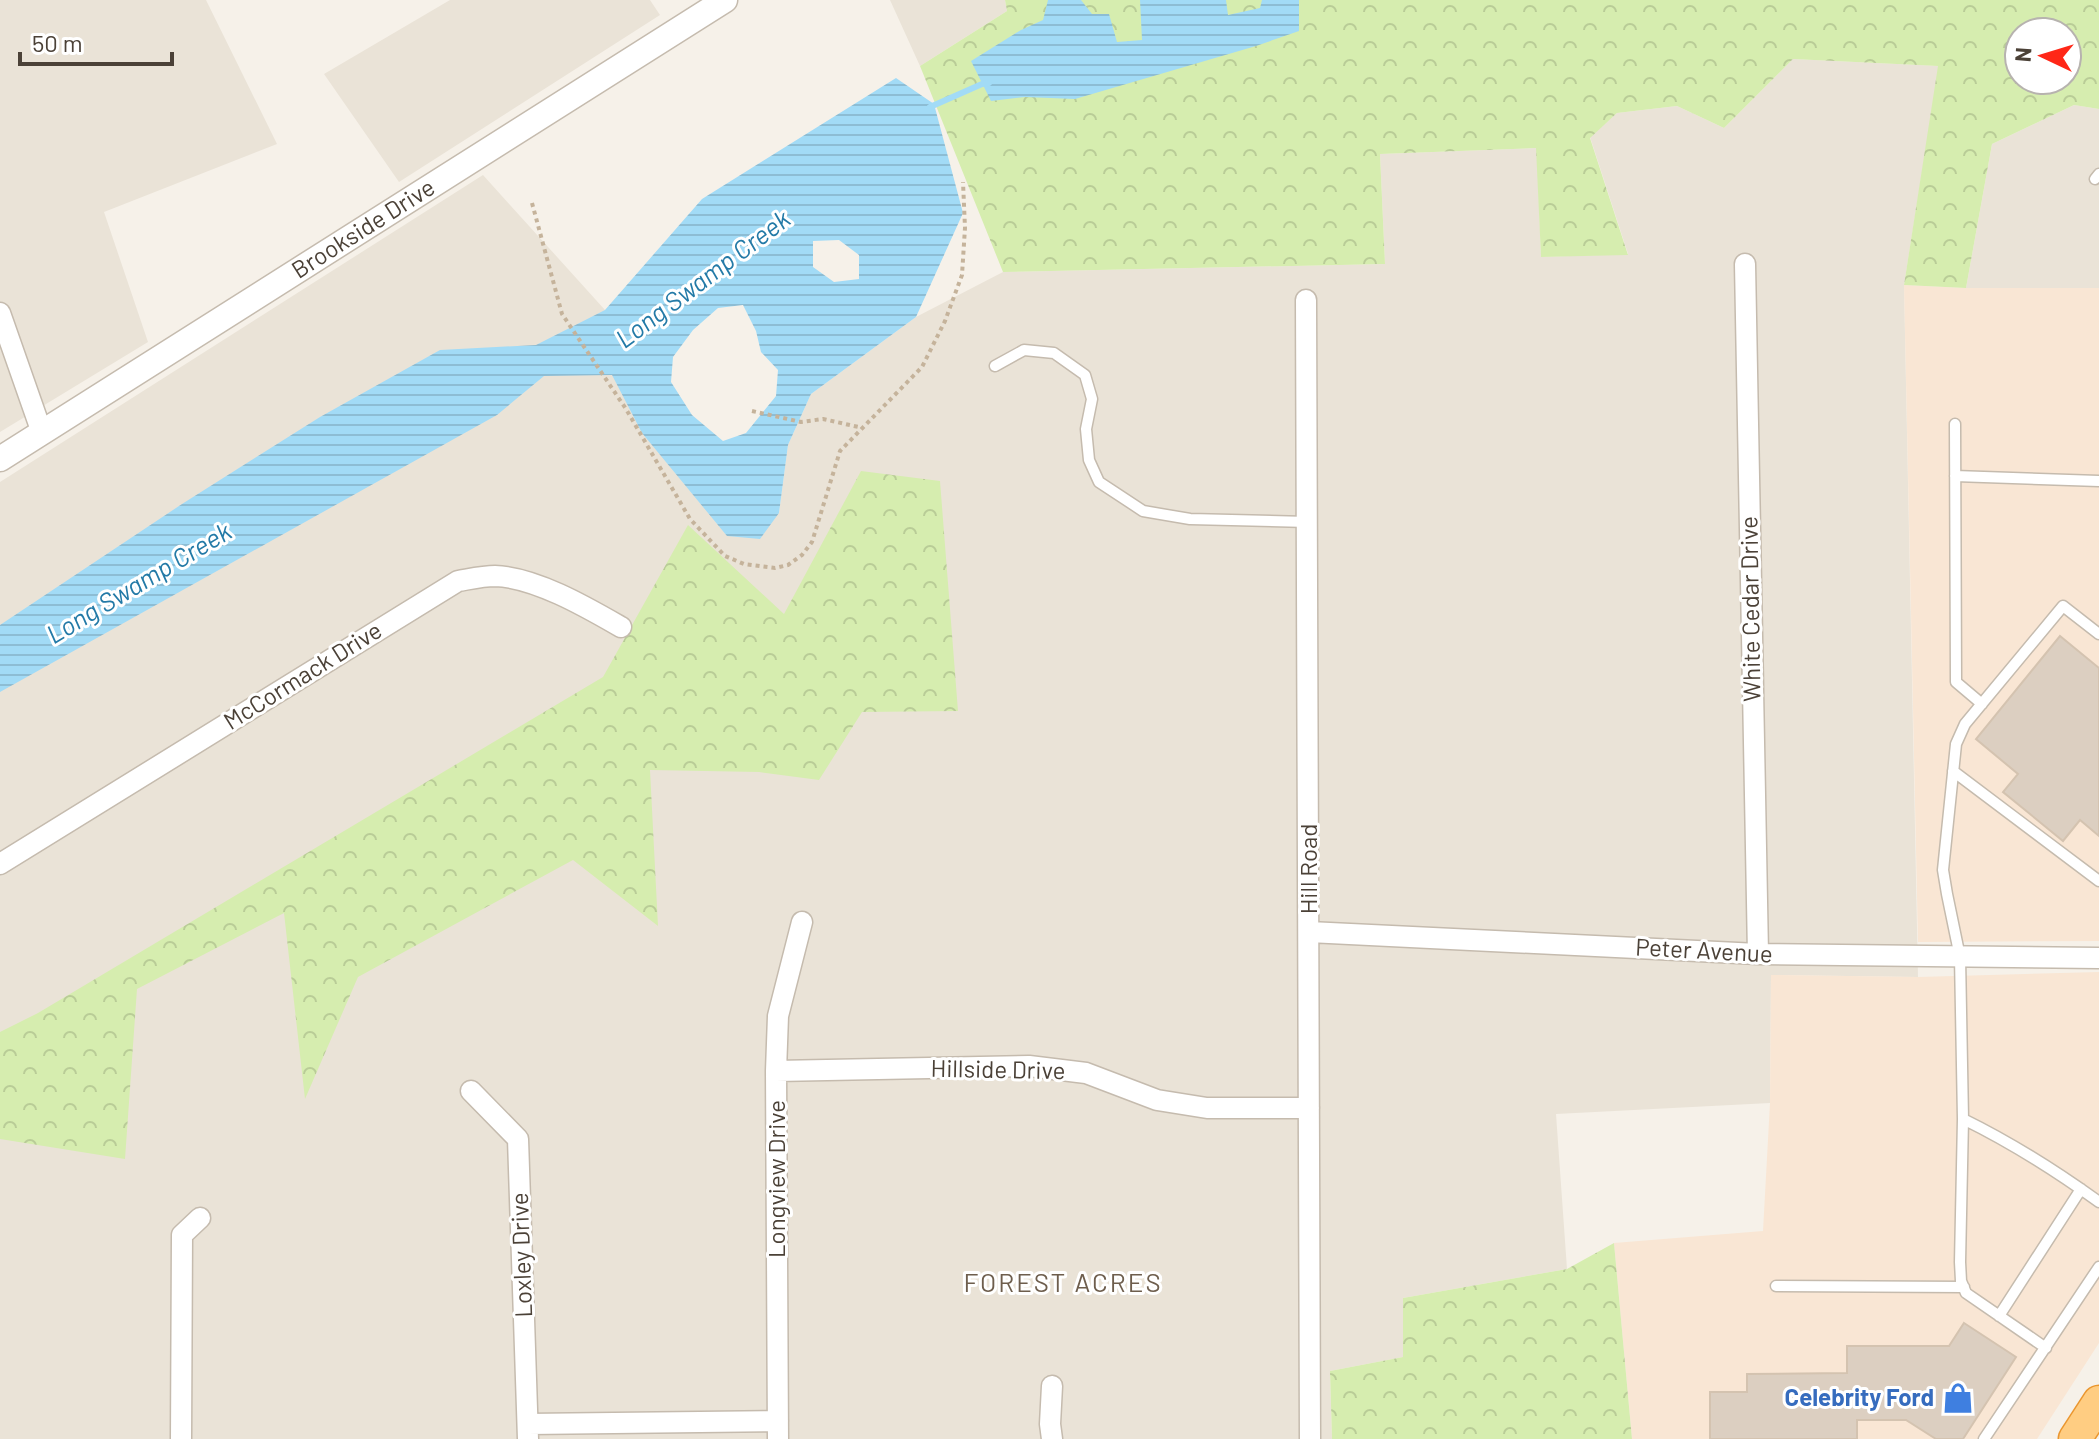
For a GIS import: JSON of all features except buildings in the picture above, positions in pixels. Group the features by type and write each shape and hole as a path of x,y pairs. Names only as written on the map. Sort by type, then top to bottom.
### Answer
{"highway":[{"path":"2075,1439 2099,1402"}],"street":[{"name":"Brookside Drive","path":"0,459 699,7 725,0"},
{"name":"White Cedar Drive","path":"1745,264 1758,954"},
{"name":"Hill Road","path":"1306,300 1310,1439"},
{"path":"0,313 42,433"},
{"name":"McCormack Drive","path":"0,864 458,581 494,576 515,579 573,600 621,627"},
{"name":"Longview Drive","path":"778,1430 778,1016 802,922"},
{"name":"Peter Avenue","path":"1309,932 1758,954 2099,958"},
{"name":"Hillside Drive","path":"776,1071 1029,1066 1086,1073 1157,1100 1207,1108 1309,1108"},
{"name":"Loxley Drive","path":"471,1091 518,1139 528,1432"},
{"path":"181,1439 182,1235 200,1218"},
{"path":"1052,1386 1052,1439"},
{"path":"528,1432 778,1430"}],"lane":[{"path":"995,366 1024,350 1054,353 1085,375 1092,399 1086,429 1089,460 1099,482 1143,511 1190,519 1308,522"},
{"path":"1955,424 1956,682 1982,704"},
{"path":"1955,476 2099,481"},
{"path":"2046,1348 1966,1293 1964,1287 1960,1262 1963,1119 1960,957 1943,870 1956,744 1965,724 2063,606 2099,634"},
{"path":"1953,771 2099,881"},
{"path":"1963,1119 1999,1138 2099,1202"},
{"path":"1999,1316 2081,1189"},
{"path":"1984,1439 2099,1267"},
{"path":"1776,1286 1964,1287"}],"path":[{"path":"532,203 562,314 626,409 690,519 725,556 744,564 775,568 788,565 802,555 812,542 840,451 922,367 945,321 962,275 965,228 963,182"},
{"path":"752,411 801,422 823,419 863,428"}],"shaded area":[{"path":"0,0 206,0 277,144 104,212 148,342 0,432"},
{"path":"450,0 650,0 660,15 399,182 324,74"},
{"path":"890,0 1005,0 1007,11 920,66"},
{"path":"1793,59 1939,66 1904,285 1918,977 1771,975 1770,1103 1556,1114 1567,1269 1403,1298 1403,1357 1330,1371 1332,1439 0,1439 0,482 483,175 605,310 612,375 779,513 788,445 811,394 916,317 1003,272 1385,264 1380,154 1537,148 1541,257 1628,254 1590,137 1617,113 1677,106 1724,128"},
{"path":"2074,105 2099,109 2099,288 1966,288 1992,144"},
{"path":"1904,285 2099,288 2099,941 1918,942"},
{"path":"2099,972 2099,1343 2037,1439 1632,1439 1614,1243 1763,1231 1770,1103 1771,975 1918,977"}],"green space":[{"path":"1005,0 2099,0 2099,109 2074,105 1992,144 1966,288 1904,285 1938,66 1793,59 1724,128 1677,106 1617,113 1590,138 1628,255 1541,257 1536,148 1380,154 1385,264 1003,272 920,66 1007,11"},
{"path":"861,471 940,481 958,711 862,712 819,780 759,772 650,770 658,926 573,860 358,977 305,1099 284,913 137,989 125,1159 0,1139 0,1032 38,1013 603,677 688,525 784,614"},
{"path":"1614,1243 1632,1439 1332,1439 1330,1371 1403,1357 1403,1298 1567,1269"}],"water":[{"path":"1048,0 1081,0 1092,14 1109,14 1117,42 1142,40 1140,0 1226,0 1228,15 1260,8 1262,0 1299,0 1299,31 1075,99 1025,97 991,101 971,61 1043,20"},
{"path":"896,78 934,104 963,213 916,317 811,394 788,445 779,513 760,539 727,536 642,433 612,375 544,376 497,415 0,692 0,625 320,417 440,350 536,345 605,310 702,199","holes":["839,240 859,255 859,279 834,282 813,267 813,241","743,305 756,331 761,352 778,370 776,396 746,433 723,441 692,415 671,382 673,357 693,330 718,308"]}],"waterway":[{"name":"Long Swamp Creek","path":"930,107 989,83"}],"place":[{"name":"Celebrity Ford","path":"1958,1398"}],"district":[{"name":"FOREST ACRES","path":"1063,1283"}]}
